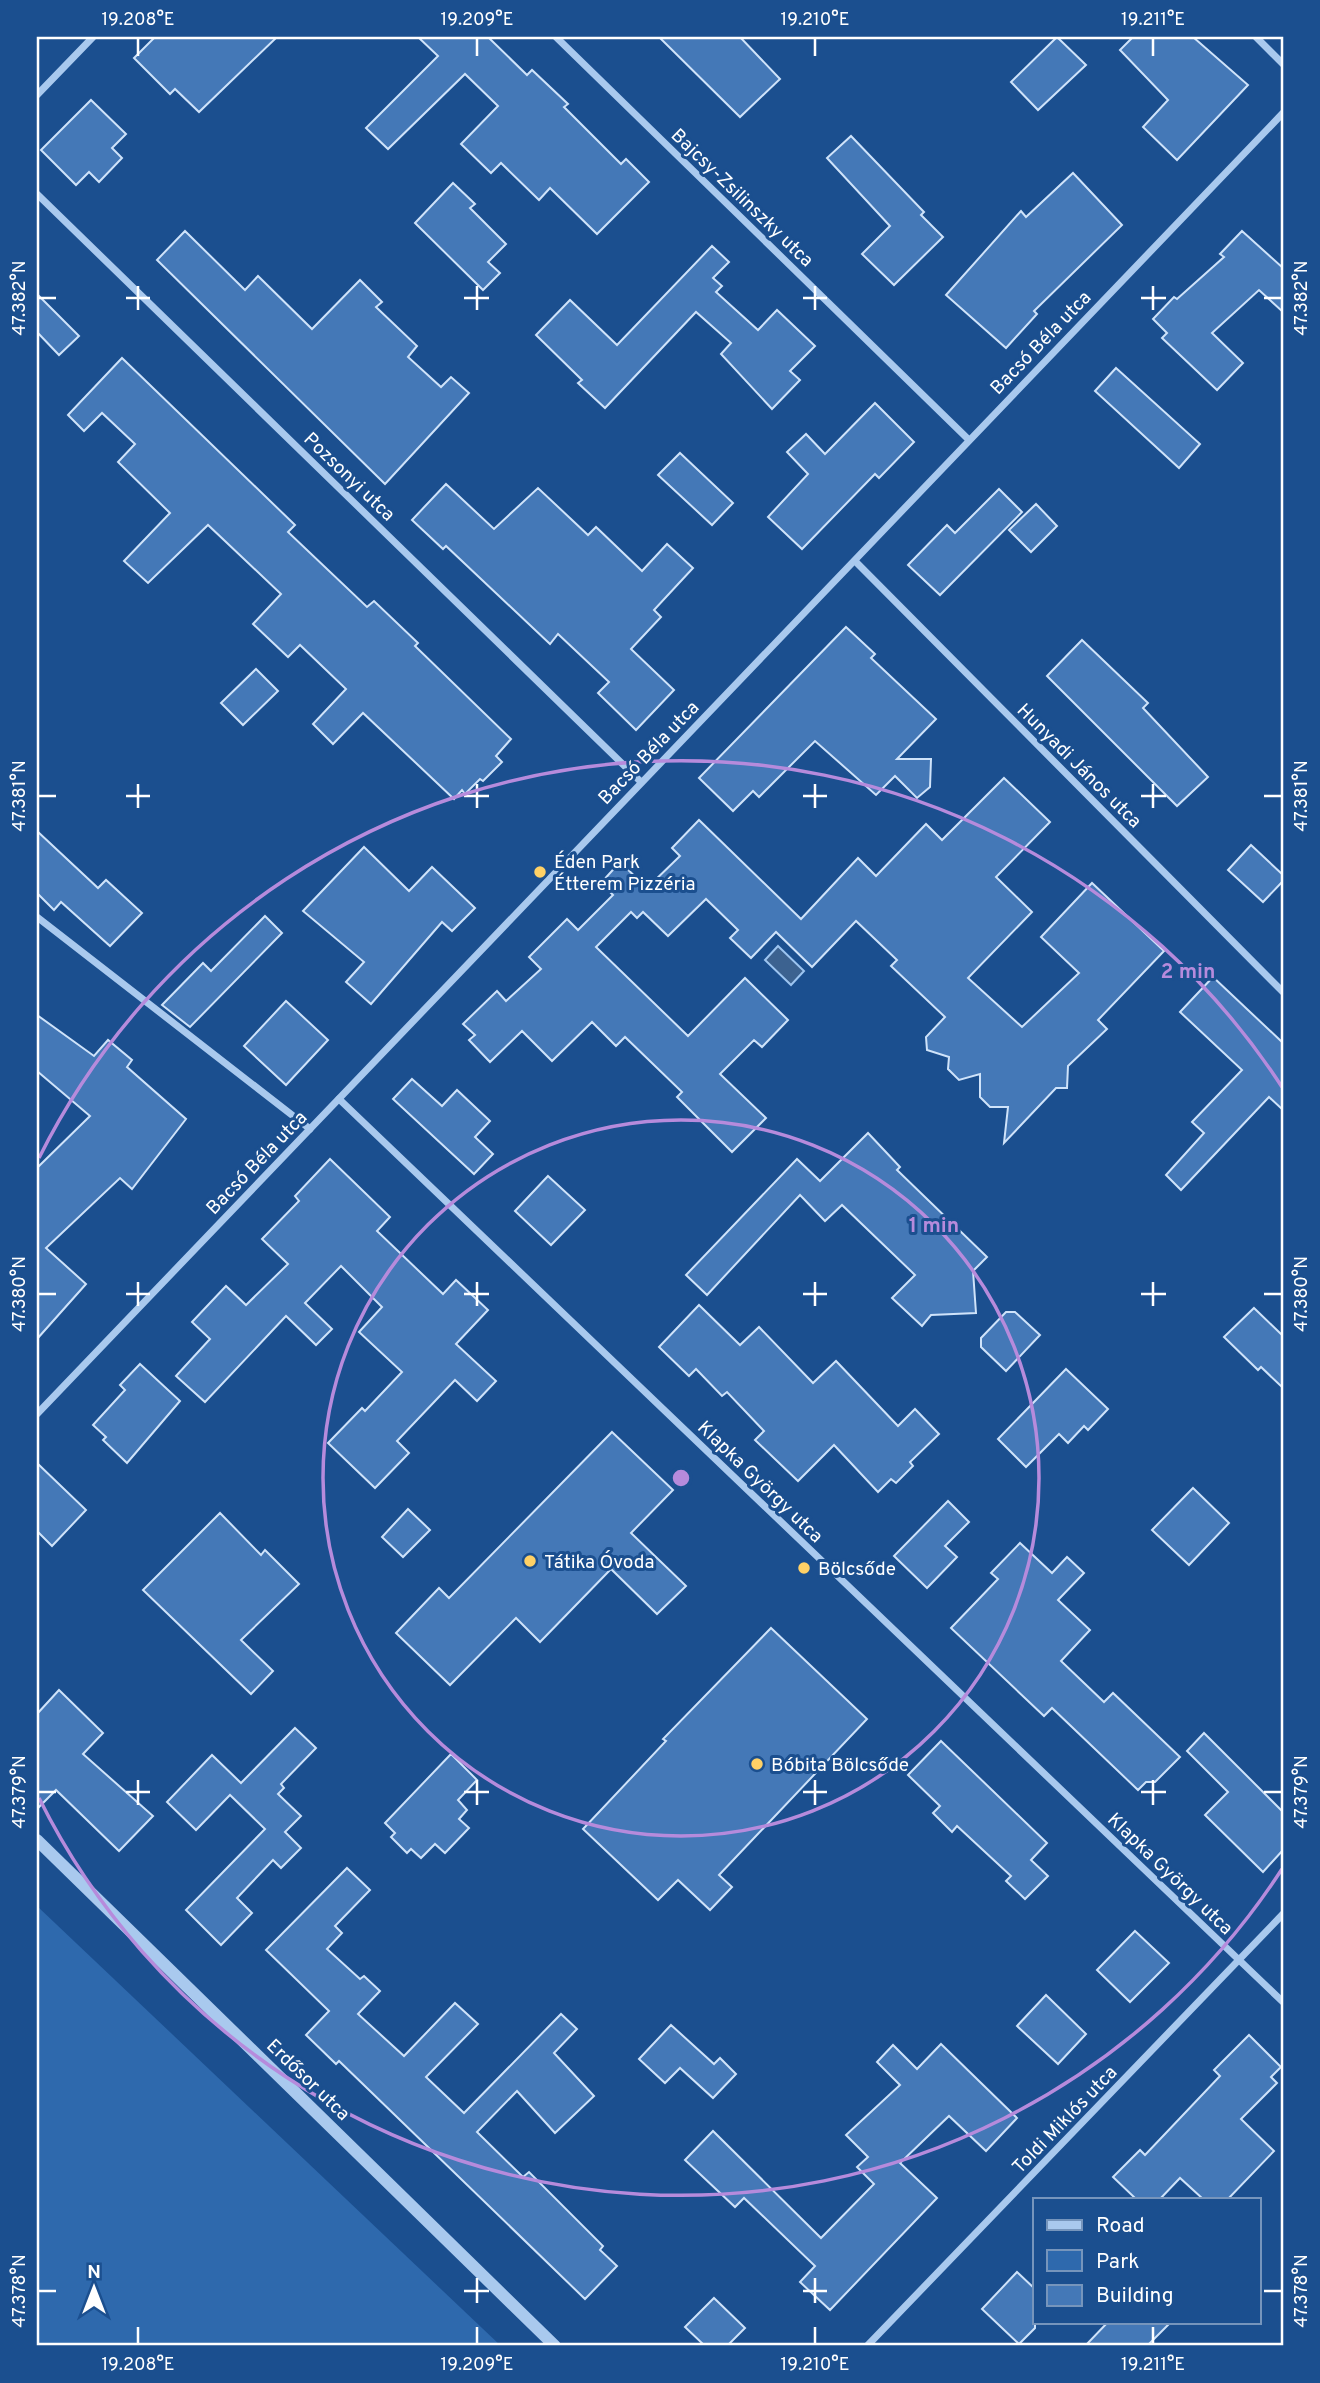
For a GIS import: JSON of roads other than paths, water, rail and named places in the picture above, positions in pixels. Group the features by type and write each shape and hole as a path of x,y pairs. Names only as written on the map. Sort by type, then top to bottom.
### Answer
{"street":[{"path":"37,95 93,37"},
{"name":"Bajcsy-Zsilinszky utca","path":"556,37 968,439"},
{"path":"1256,37 1283,64"},
{"name":"Bacsó Béla utca","path":"37,1414 640,781 855,561 968,439 1283,113"},
{"name":"Pozsonyi utca","path":"37,194 640,781"},
{"name":"Hunyadi János utca","path":"855,561 1283,992"},
{"path":"37,917 310,1129"},
{"name":"Klapka György utca","path":"339,1099 1283,2002"},
{"name":"Erdősor utca","path":"37,1840 555,2346"},
{"name":"Toldi Miklós utca","path":"867,2346 1283,1914"}],"place":[{"name":"Éden Park Étterem Pizzéria","path":"540,872"},
{"name":"Tátika Óvoda","path":"530,1561"},
{"name":"Bölcsőde","path":"804,1568"},
{"name":"Bóbita Bölcsőde","path":"757,1764"}]}
